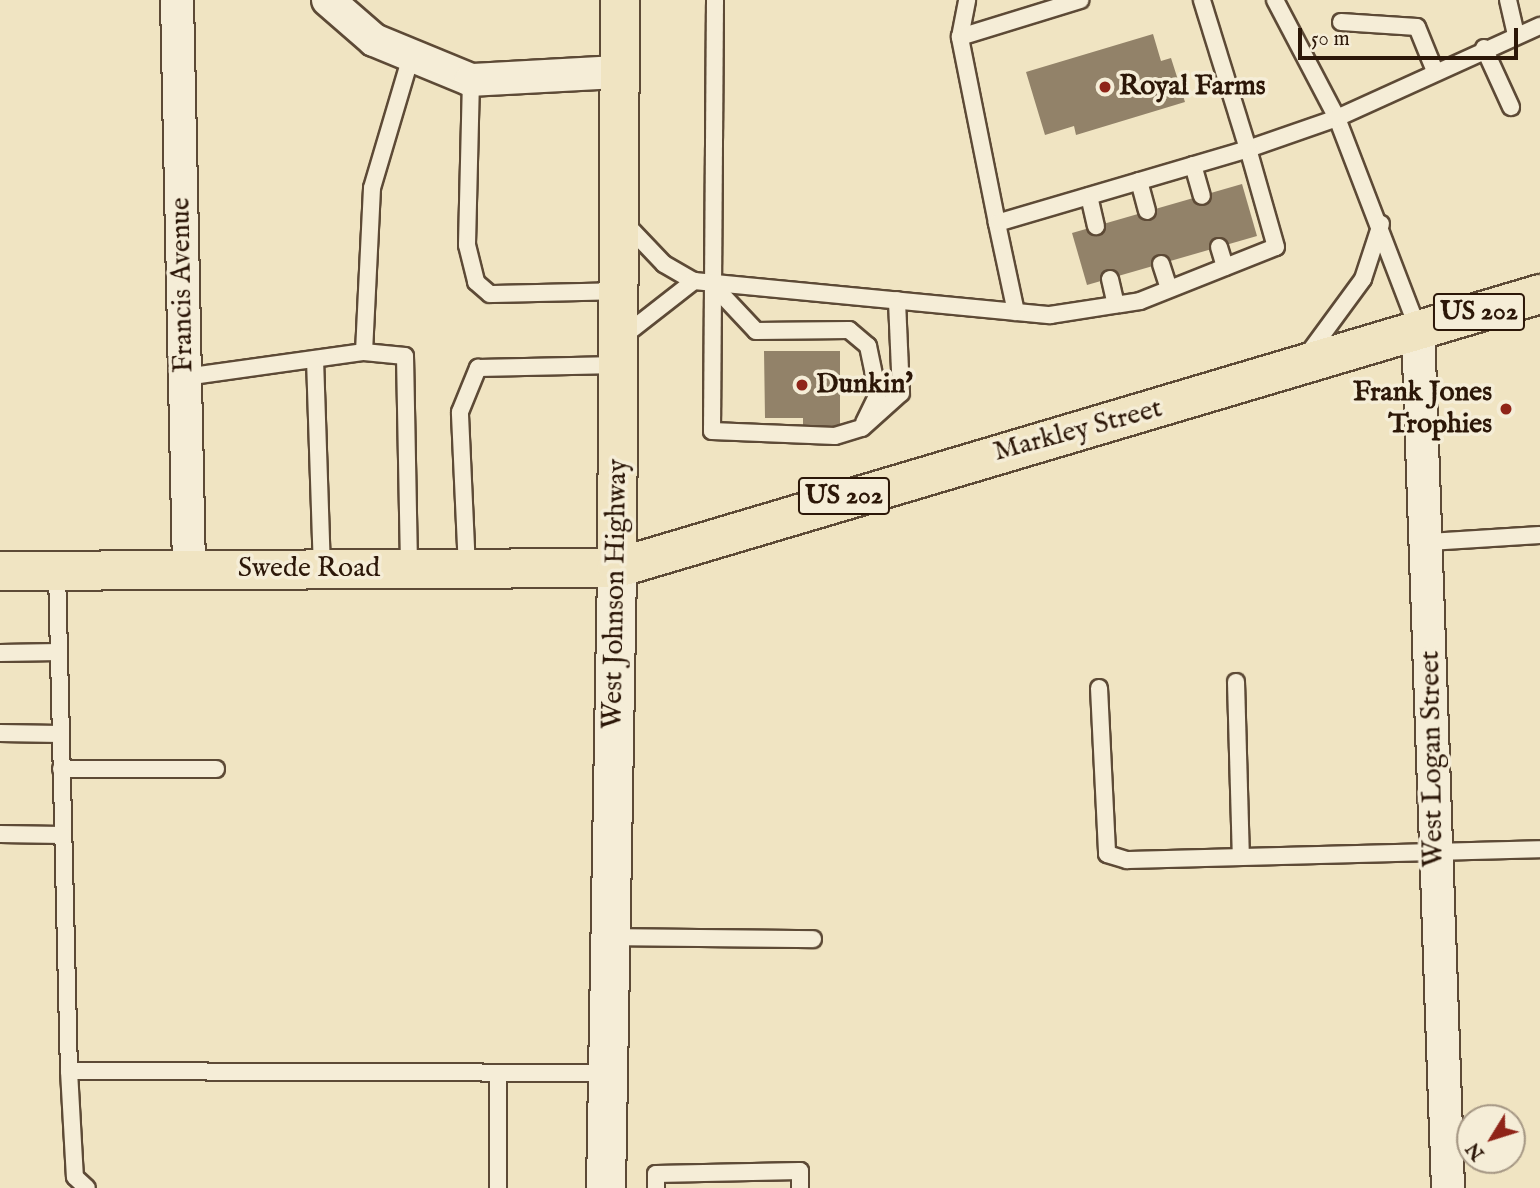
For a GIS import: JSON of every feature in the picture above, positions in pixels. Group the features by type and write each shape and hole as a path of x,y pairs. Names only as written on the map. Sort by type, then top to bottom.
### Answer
{"main road":[{"name":"West Johnson Highway","path":"617,568 620,0"},
{"name":"Markley Street","path":"617,568 1540,295"},
{"name":"Swede Road","path":"0,571 617,568"}],"street":[{"name":"Francis Avenue","path":"177,0 190,570"},
{"path":"328,0 374,40 471,80 620,72"},
{"name":"West Logan Street","path":"1418,330 1429,542 1435,851 1448,1188"},
{"name":"West Johnson Highway","path":"606,1188 617,568"}],"lane":[{"path":"715,0 702,281 712,431 835,436 862,428 901,393 897,300"},
{"path":"967,0 960,37 1016,312"},
{"path":"960,37 1080,0"},
{"path":"619,216 664,264 702,281 1050,315 1116,304 1169,289 1276,247 1202,0"},
{"path":"1275,0 1338,118 1381,224 1418,330"},
{"path":"1508,0 1516,35"},
{"path":"1342,22 1417,27 1435,71"},
{"path":"997,223 1248,149 1338,118 1484,48 1540,26"},
{"path":"1484,48 1511,107"},
{"path":"364,352 372,188 411,56"},
{"path":"471,80 467,245 476,282 490,294 618,291"},
{"path":"1193,165 1202,196"},
{"path":"1139,181 1147,211"},
{"path":"1089,196 1096,226"},
{"path":"1298,366 1345,312 1381,224"},
{"path":"1219,247 1225,267"},
{"path":"1161,264 1169,289"},
{"path":"1110,278 1116,304"},
{"path":"467,569 460,412 478,369 490,363 618,352 702,281"},
{"path":"702,281 756,331 849,330 869,346 877,394 862,428"},
{"path":"185,377 364,352 404,356 409,569"},
{"path":"315,359 322,569"},
{"path":"1429,542 1540,535"},
{"path":"57,571 69,1071 75,1177 87,1188"},
{"path":"0,653 59,652"},
{"path":"1236,682 1241,856"},
{"path":"1099,688 1107,854 1127,860 1540,849"},
{"path":"0,733 60,734"},
{"path":"61,769 216,769"},
{"path":"0,834 62,835"},
{"path":"610,937 813,939"},
{"path":"69,1071 608,1073"},
{"path":"498,1074 498,1188"},
{"path":"656,1188 656,1174 800,1171 800,1188"}],"building":[{"name":"Royal Farms","path":"1153,34 1161,61 1171,58 1185,102 1076,135 1074,126 1045,135 1026,72"},
{"name":"Royal Farms","path":"1242,184 1257,236 1087,285 1072,233"},
{"name":"Dunkin'","path":"764,351 840,351 840,432 803,432 803,418 765,418"}],"place":[{"name":"Royal Farms","path":"1105,87"},
{"name":"Dunkin'","path":"802,385"},
{"name":"Frank Jones Trophies","path":"1506,409"}]}
